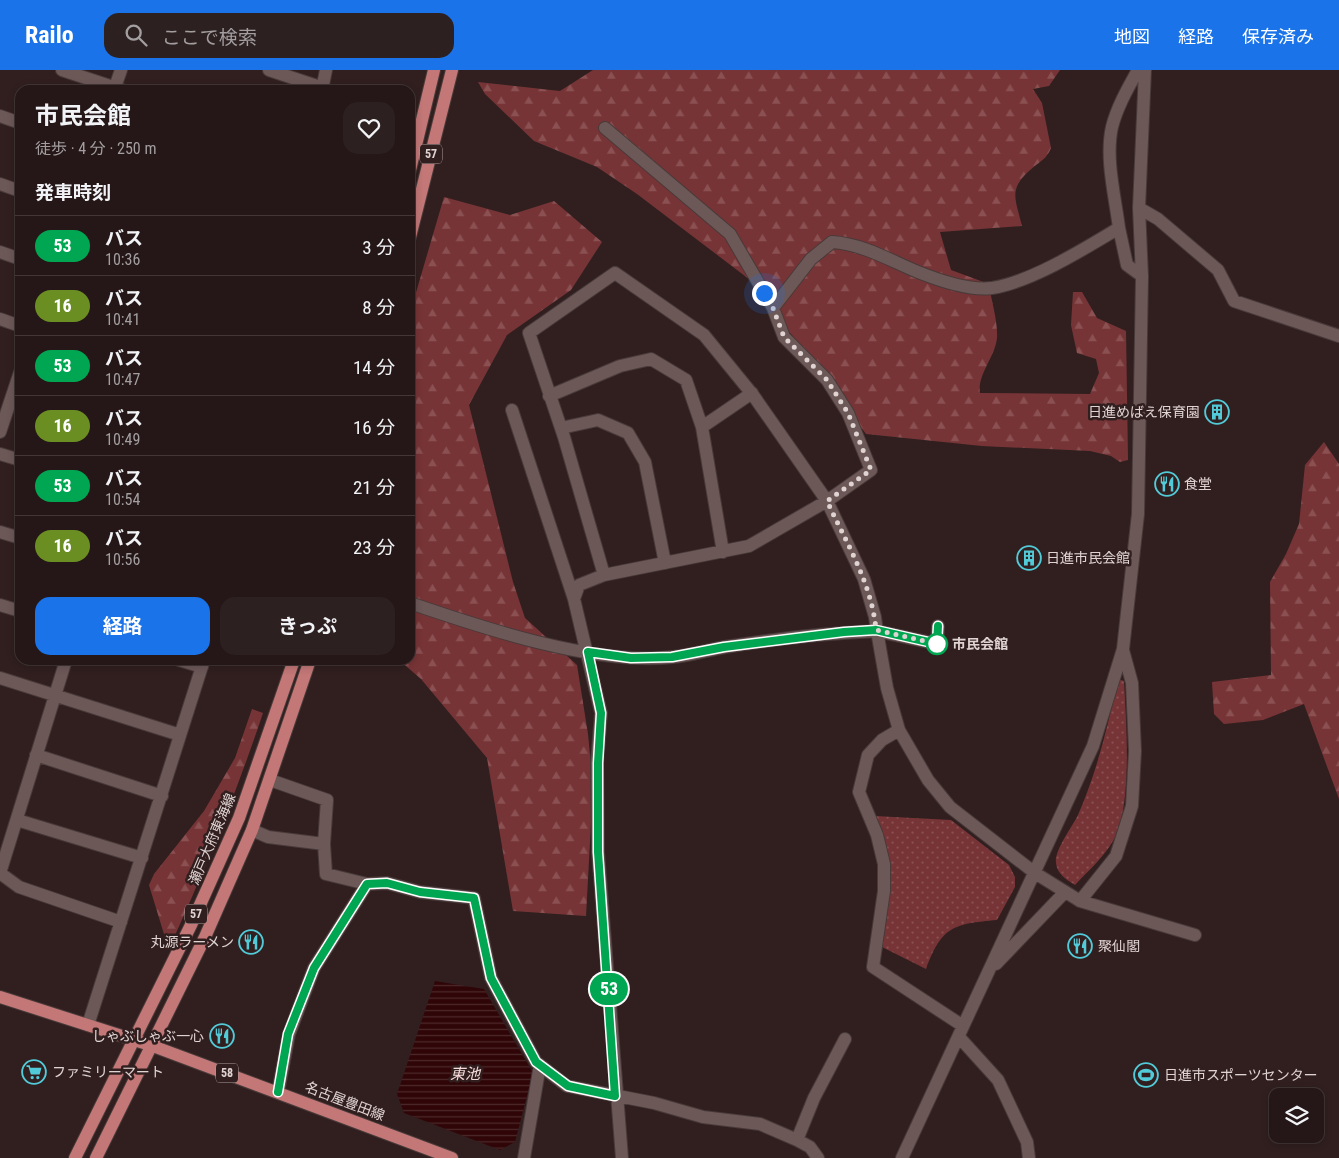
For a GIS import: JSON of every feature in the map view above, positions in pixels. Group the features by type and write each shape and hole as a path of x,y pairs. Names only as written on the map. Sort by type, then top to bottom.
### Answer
{"main road":[{"name":"57","path":"415,149 434,70"},
{"name":"57","path":"415,217 452,70"},
{"name":"瀬戸大府東海線","path":"75,1158 191,925 239,818 292,665"},
{"name":"57","path":"96,1158 150,1045 205,937 252,830 308,665"},
{"name":"名古屋豊田線","path":"0,997 150,1045 452,1158"}],"street":[{"path":"62,70 105,85"},
{"path":"118,85 121,70"},
{"path":"269,70 312,85"},
{"path":"324,85 326,70"},
{"path":"1138,70 1124,93 1112,127 1110,156 1119,228 1127,265 1142,276"},
{"path":"902,1158 1093,746 1123,649 1138,514 1142,276 1139,208 1144,70"},
{"path":"0,116 15,121"},
{"path":"574,599 579,585 604,575 748,546 827,501 871,470 848,413 827,380 784,337 773,308 730,234 605,128"},
{"path":"0,184 15,189"},
{"path":"1139,208 1158,219 1218,270 1234,301 1339,336"},
{"path":"773,308 811,260 832,242 860,246 943,282 990,288 1010,284 1069,258 1119,228"},
{"path":"0,252 15,257"},
{"path":"604,575 561,428 529,333 615,273 704,335 752,393 827,501 864,579 875,617 887,688 899,730 928,780 950,807 1035,873 1080,901 1195,935"},
{"path":"0,320 15,324"},
{"path":"549,396 620,366 651,359 686,380 702,427 723,552"},
{"path":"0,432 15,387"},
{"path":"702,427 752,393"},
{"path":"512,410 574,599 601,713 598,763 598,852 615,1096 622,1158"},
{"path":"561,428 598,420 628,433 645,462 665,563"},
{"path":"0,454 15,458"},
{"path":"0,532 15,536"},
{"path":"0,605 15,610"},
{"path":"415,605 523,638 588,652 631,658 672,657 724,647 844,632 876,630 937,644 938,626"},
{"path":"1080,901 1116,856 1132,806 1135,751 1132,683 1123,649"},
{"path":"64,665 0,872 19,887 121,922"},
{"path":"88,1025 203,665"},
{"path":"0,678 180,735"},
{"path":"899,730 882,740 868,755 859,792 877,835 884,864 884,891 873,967 961,1031 998,1080 1027,1142 1029,1158"},
{"path":"36,755 162,796"},
{"path":"270,780 327,800 324,844 326,874 367,884 387,883 420,892 474,898 491,978 536,1062 568,1086 654,1103 702,1117 760,1124 797,1140 810,1148 818,1158"},
{"path":"17,820 142,858"},
{"path":"252,830 268,837 324,844"},
{"path":"278,1092 288,1034 314,968 367,884"},
{"path":"989,971 1066,892"},
{"path":"797,1140 814,1098 845,1039"},
{"path":"524,1158 540,1066"}],"green space":[{"path":"593,70 1060,70 1049,86 1033,89 1042,103 1051,148 1045,158 1027,173 1017,186 1016,199 1022,226 940,232 951,270 989,284 997,338 996,345 981,379 980,393 1090,394 1099,373 1096,359 1077,353 1071,325 1073,292 1082,292 1097,318 1126,331 1128,460 1120,462 1111,456 1090,451 982,446 866,434 792,335 766,309 766,292 637,194 597,167 534,141 485,94 478,82 560,91"},
{"path":"444,197 510,215 554,201 602,242 571,290 507,335 469,405 513,582 525,618 577,665 588,734 593,786 586,916 513,911 487,758 421,679 405,665 415,665 415,296"},
{"path":"1324,442 1339,464 1339,799 1304,704 1263,720 1224,724 1214,714 1212,682 1271,675 1270,582 1286,554 1299,524 1305,465"},
{"path":"1118,679 1124,681 1126,718 1127,764 1123,808 1113,841 1100,859 1075,885 1060,873 1056,858 1060,846 1078,815 1091,782 1106,731"},
{"path":"252,709 263,713 243,771 185,914 172,942 167,944 149,885 154,874 204,811 235,758"},
{"path":"875,816 951,820 1009,865 1015,877 1015,887 997,920 970,923 951,930 938,944 926,969 882,947 889,897 889,865 882,832"}],"water":[{"name":"東池","path":"435,981 484,989 533,1073 515,1142 500,1150 404,1113 397,1094"}],"bus line":[{"name":"53","path":"278,1092 288,1034 314,968 367,884 387,883 420,892 474,898 491,978 536,1062 568,1086 615,1096 604,914 598,852 598,763 601,713 588,652 631,658 672,657 724,647 844,632 876,630 937,644 938,626"}],"place":[{"name":"日進めばえ保育園","path":"1217,412"},
{"name":"食堂","path":"1167,484"},
{"name":"日進市民会館","path":"1029,558"},
{"name":"市民会館","path":"937,644"},
{"name":"丸源ラーメン","path":"251,942"},
{"name":"聚仙閣","path":"1080,946"},
{"name":"しゃぶしゃぶ一心","path":"222,1036"},
{"name":"ファミリーマート","path":"34,1072"},
{"name":"日進市スポーツセンター","path":"1146,1075"}],"route":[{"path":"764,293 773,308 784,337 827,380 848,413 871,470 827,501 864,579 875,617 876,630 937,644"}]}
